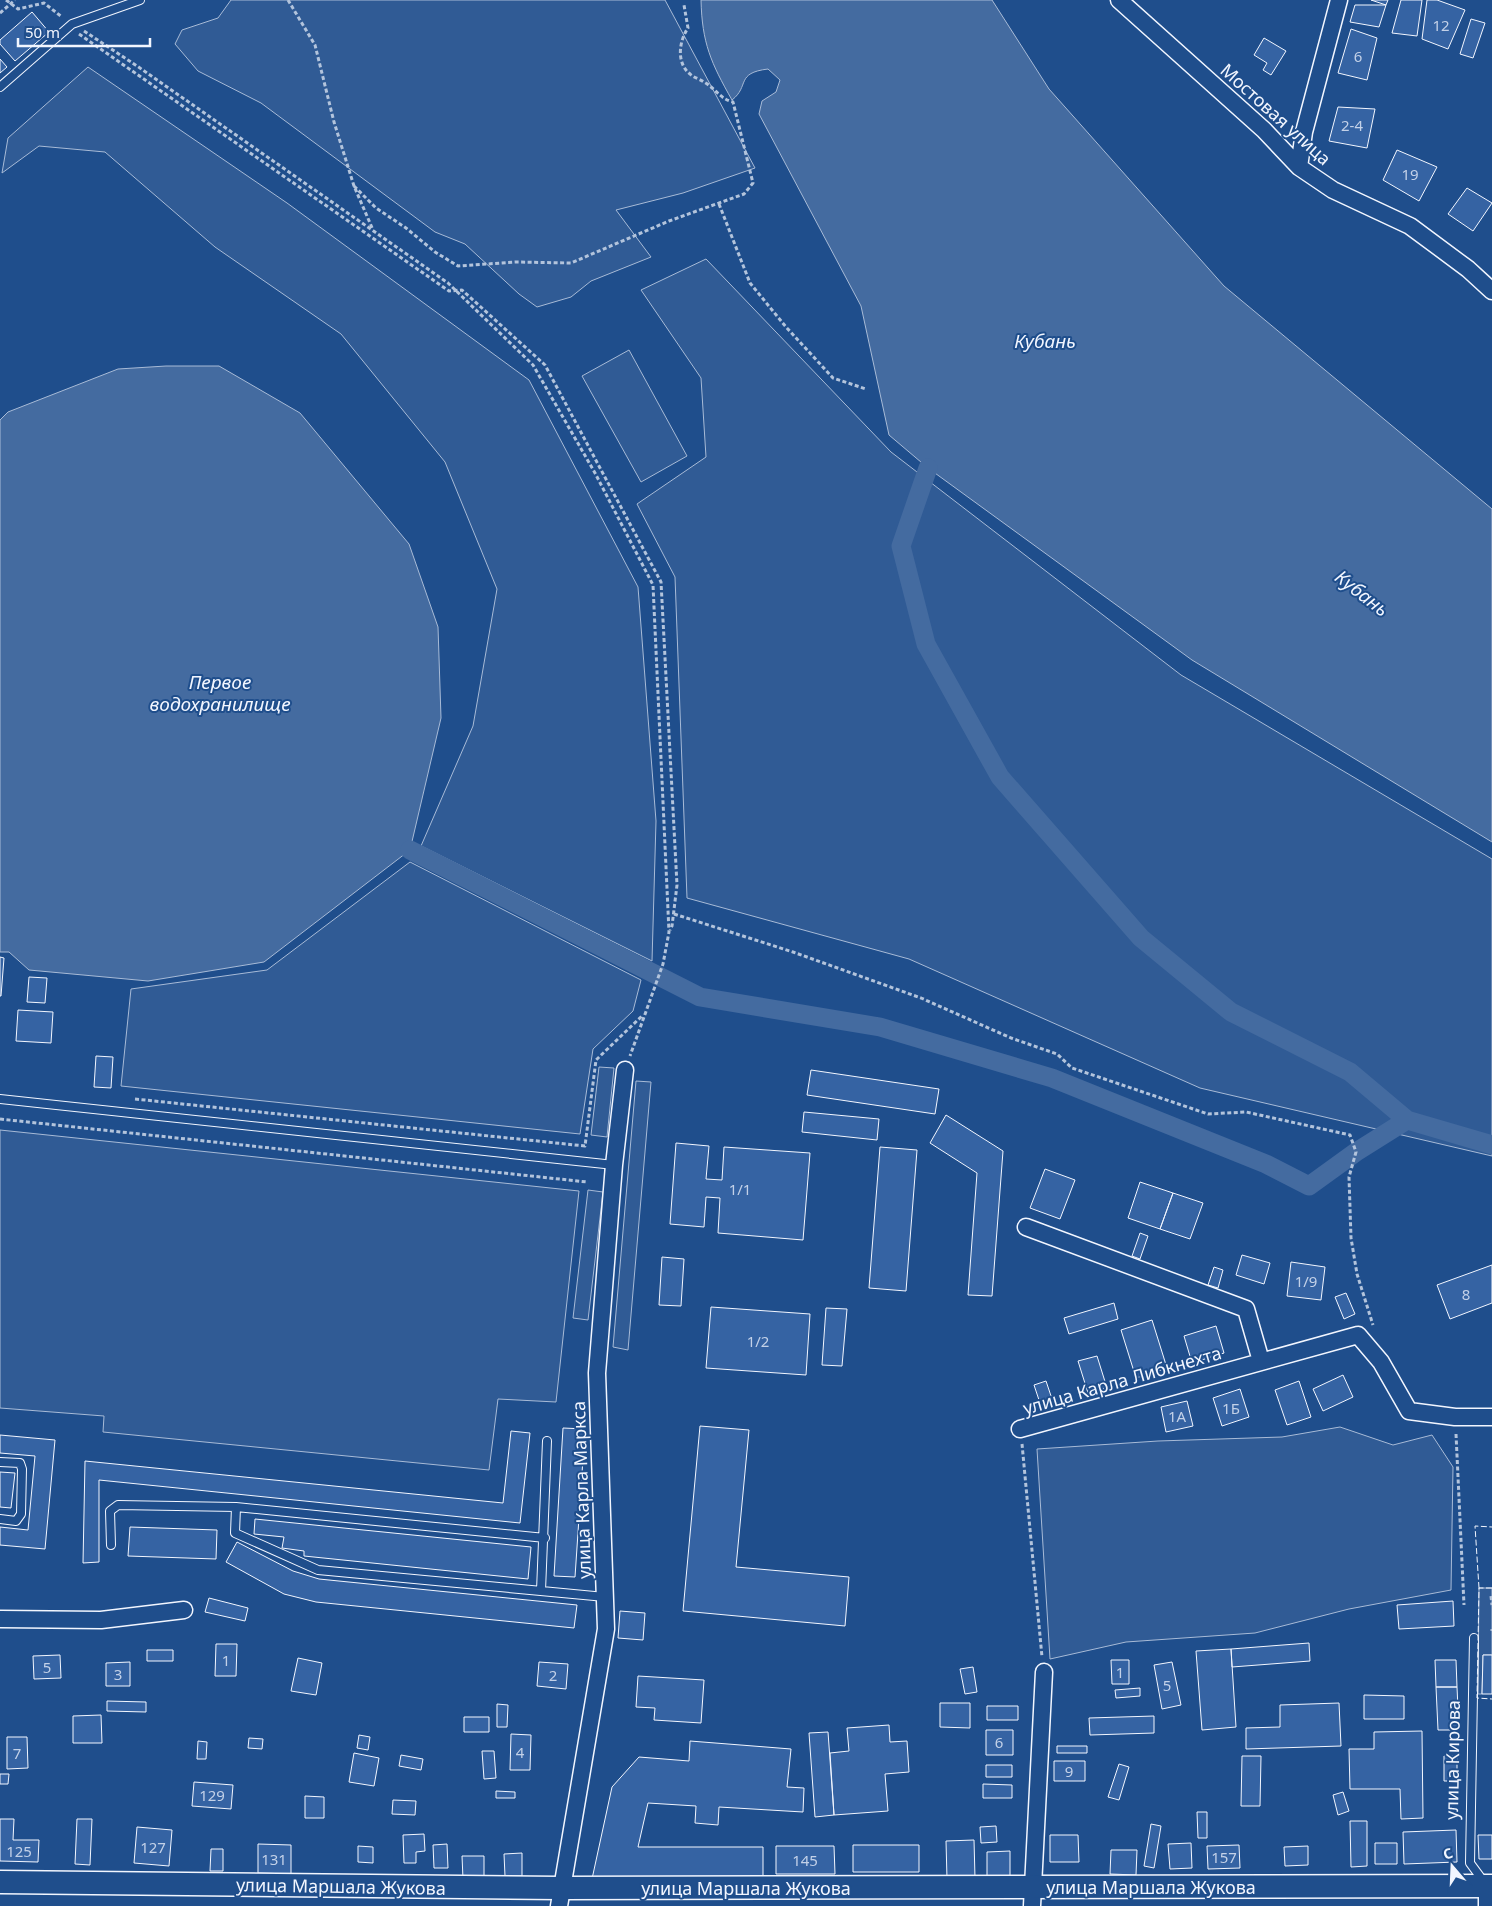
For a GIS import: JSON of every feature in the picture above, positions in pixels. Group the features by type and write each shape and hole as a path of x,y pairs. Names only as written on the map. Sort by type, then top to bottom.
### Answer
{"main road":[{"name":"улица Маршала Жукова","path":"0,1882 559,1897 1032,1897 1488,1893"}],"street":[{"name":"Мостовая улица","path":"1119,0 1264,130 1299,167 1332,190 1410,226 1468,269 1492,291"},
{"path":"1299,167 1304,132 1339,0"},
{"name":"улица Карла Маркса","path":"559,1897 606,1629 597,1373 614,1165 625,1070"},
{"path":"1026,1228 1246,1309 1261,1361"},
{"name":"улица Карла Либкнехта","path":"1020,1429 1358,1335 1381,1362 1409,1411 1455,1416"},
{"path":"1455,1416 1492,1417"},
{"path":"0,1619 101,1620 184,1610"},
{"path":"1032,1897 1044,1672"}],"lane":[{"path":"0,87 72,24 140,0"},
{"path":"0,1099 614,1165"},
{"path":"541,1591 545,1538 547,1441"},
{"path":"0,1462 20,1463 22,1469 20,1514 16,1521 0,1519"},
{"path":"111,1545 110,1511 118,1505 236,1507 545,1538"},
{"path":"236,1507 235,1534 318,1570 605,1597"},
{"name":"улица Кирова","path":"1474,1638 1470,1863 1488,1893"}],"path":[{"path":"6,0 18,9 44,3 72,24 137,66 455,290 533,365 596,474 653,585 668,932 663,964 643,1014 625,1070"},
{"path":"0,13 15,0"},
{"path":"288,0 315,45 334,122 354,186 373,231"},
{"path":"354,186 376,208 406,228 435,252 458,266 516,262 571,263 669,221 744,194 752,183 733,102 725,100 704,82 690,75 682,65 680,39 688,28 684,5"},
{"path":"72,24 74,31 450,291 462,290 545,364 661,582 677,885 672,926 668,932"},
{"path":"719,204 750,282 786,327 833,378 866,389"},
{"path":"674,914 792,952 921,998 1010,1038 1057,1054 1072,1068 1208,1114 1246,1112 1350,1135 1356,1152 1349,1177 1351,1238 1358,1274 1373,1328"},
{"path":"129,1098 584,1146 596,1060 643,1014"},
{"path":"0,1120 587,1182"},
{"path":"1455,1416 1464,1605"},
{"name":"улица Карла Либкнехта","path":"1020,1429 1044,1672"},
{"path":"1491,1596 1492,1605"}],"shaded area":[{"path":"231,0 665,0 755,168 683,193 616,210 651,257 591,281 571,297 537,307 519,294 465,244 435,232 261,103 198,71 175,44 182,30 218,18"},
{"path":"88,67 287,203 529,380 638,587 656,821 652,961 421,846 473,726 497,589 445,462 341,334 215,247 105,152 39,146 2,173 8,138"},
{"path":"706,259 891,452 1181,675 1492,859 1492,1156 1200,1088 909,959 687,898 675,577 637,504 706,457 701,378 641,290"},
{"path":"629,350 687,456 641,482 582,376"},
{"path":"410,862 641,980 633,1011 593,1049 580,1134 121,1086 131,989 267,970"},
{"path":"599,1067 614,1068 607,1137 591,1135"},
{"path":"636,1081 651,1082 628,1350 613,1347"},
{"path":"0,1130 579,1191 556,1402 498,1399 489,1470 103,1432 104,1416 0,1408"},
{"path":"588,1190 603,1192 588,1320 573,1318"},
{"path":"1340,1427 1393,1445 1432,1435 1453,1467 1451,1590 1349,1609 1255,1633 1126,1642 1050,1659 1037,1449 1158,1441 1282,1437"},
{"path":"1479,1588 1492,1588 1492,1655 1483,1655 1482,1694 1478,1694"}],"water":[{"name":"Кубань","path":"701,0 992,0 1049,89 1224,286 1492,509 1492,842 1192,660 928,468 889,435 861,306 759,114 762,101 776,92 780,80 768,69 758,71 747,77 741,90 732,100 718,75 709,52 703,29"},
{"name":"Первое водохранилище","path":"166,366 219,366 300,413 409,544 438,627 441,718 410,850 264,962 148,981 29,970 9,952 0,952 0,420 8,412 118,369"}],"building":[{"path":"1371,0 1388,0 1386,5"},
{"path":"1401,0 1422,0 1417,36 1392,33"},
{"path":"1427,0 1437,0 1465,10 1448,49 1422,39"},
{"path":"1355,5 1386,5 1379,27 1350,22"},
{"path":"32,12 49,32 15,61 0,44 0,40"},
{"path":"1471,19 1485,23 1473,58 1460,54"},
{"path":"1351,29 1377,38 1367,80 1338,73"},
{"path":"1264,38 1286,51 1271,75 1263,70 1267,63 1254,55"},
{"path":"0,59 7,67 0,73"},
{"path":"1338,107 1375,109 1367,148 1329,141"},
{"path":"1397,150 1437,167 1419,201 1383,180"},
{"path":"1467,188 1492,203 1473,231 1448,214"},
{"path":"0,957 4,958 1,996 0,996"},
{"path":"29,977 47,978 45,1003 27,1002"},
{"path":"18,1010 53,1012 51,1043 16,1041"},
{"path":"96,1056 113,1057 111,1088 94,1087"},
{"path":"811,1070 939,1089 935,1114 807,1095"},
{"path":"804,1112 879,1119 877,1140 802,1132"},
{"path":"946,1115 1003,1151 992,1296 968,1295 977,1173 930,1143"},
{"path":"676,1143 709,1146 706,1179 722,1180 724,1147 810,1153 803,1240 718,1233 720,1198 706,1197 704,1227 670,1224"},
{"path":"880,1147 917,1150 906,1291 869,1288"},
{"path":"1045,1169 1075,1180 1060,1219 1030,1208"},
{"path":"1140,1182 1173,1193 1160,1229 1128,1218"},
{"path":"1173,1193 1203,1203 1190,1239 1160,1229"},
{"path":"1140,1233 1148,1236 1140,1259 1132,1256"},
{"path":"1242,1255 1270,1263 1264,1284 1236,1275"},
{"path":"662,1257 684,1259 681,1306 659,1305"},
{"path":"1291,1262 1325,1267 1321,1300 1287,1296"},
{"path":"1492,1265 1492,1303 1450,1319 1437,1285"},
{"path":"1214,1267 1223,1270 1218,1288 1208,1285"},
{"path":"1346,1293 1355,1314 1344,1319 1335,1297"},
{"path":"1114,1303 1118,1319 1069,1334 1064,1318"},
{"path":"711,1307 810,1314 806,1375 706,1368"},
{"path":"826,1308 847,1309 842,1366 822,1365"},
{"path":"1152,1320 1167,1368 1136,1378 1121,1330"},
{"path":"1216,1326 1224,1353 1192,1363 1184,1336"},
{"path":"1097,1356 1107,1388 1088,1393 1078,1361"},
{"path":"1343,1375 1353,1397 1323,1411 1313,1389"},
{"path":"1046,1381 1054,1405 1042,1409 1034,1385"},
{"path":"1299,1381 1311,1417 1287,1425 1275,1390"},
{"path":"1240,1389 1249,1417 1222,1426 1213,1398"},
{"path":"1187,1401 1193,1426 1166,1432 1161,1407"},
{"path":"700,1426 749,1430 736,1567 849,1577 845,1626 683,1611"},
{"path":"563,1428 585,1429 575,1577 554,1576"},
{"path":"511,1431 530,1433 520,1523 99,1480 99,1562 83,1563 85,1461 503,1503"},
{"path":"0,1435 55,1440 45,1549 0,1545 0,1527 28,1530 35,1456 0,1453"},
{"path":"0,1472 15,1473 11,1508 0,1507"},
{"path":"255,1519 531,1547 528,1579 304,1556 304,1551 282,1548 284,1537 254,1534"},
{"path":"130,1527 217,1530 216,1559 128,1556"},
{"path":"237,1542 293,1571 319,1579 577,1605 574,1628 316,1602 284,1594 226,1562"},
{"path":"209,1598 248,1608 245,1621 205,1612"},
{"path":"1453,1601 1454,1626 1399,1629 1397,1605"},
{"path":"620,1611 645,1613 643,1640 618,1638"},
{"path":"1309,1643 1310,1661 1232,1667 1231,1649"},
{"path":"216,1644 237,1644 236,1676 215,1676"},
{"path":"1231,1649 1236,1727 1202,1730 1196,1651"},
{"path":"147,1650 173,1650 173,1661 147,1661"},
{"path":"60,1655 61,1678 34,1679 33,1656"},
{"path":"1483,1655 1492,1655 1492,1694 1482,1694"},
{"path":"298,1658 322,1663 316,1695 291,1691"},
{"path":"1111,1660 1129,1660 1129,1684 1112,1684"},
{"path":"1435,1660 1456,1660 1457,1687 1436,1687"},
{"path":"130,1662 130,1686 106,1686 106,1663"},
{"path":"539,1662 568,1664 566,1689 537,1686"},
{"path":"1172,1662 1181,1705 1162,1709 1154,1665"},
{"path":"973,1667 977,1692 965,1694 960,1669"},
{"path":"638,1676 704,1680 701,1723 654,1720 655,1708 636,1707"},
{"path":"1436,1687 1457,1687 1459,1730 1438,1730"},
{"path":"1140,1688 1140,1696 1116,1698 1115,1690"},
{"path":"1364,1695 1404,1696 1404,1719 1364,1719"},
{"path":"107,1701 146,1702 146,1712 107,1711"},
{"path":"940,1703 970,1703 970,1728 940,1727"},
{"path":"1339,1703 1341,1746 1246,1749 1246,1728 1280,1727 1280,1705"},
{"path":"497,1704 508,1705 507,1727 497,1727"},
{"path":"987,1706 1018,1706 1018,1720 987,1720"},
{"path":"101,1715 102,1743 73,1743 73,1716"},
{"path":"1154,1716 1154,1733 1090,1735 1089,1718"},
{"path":"464,1717 489,1717 489,1732 464,1732"},
{"path":"889,1725 890,1742 907,1741 909,1772 885,1774 888,1811 834,1815 830,1753 849,1751 847,1728"},
{"path":"986,1730 1013,1730 1013,1755 986,1755"},
{"path":"1422,1731 1423,1818 1401,1819 1400,1789 1350,1789 1349,1749 1374,1749 1374,1732"},
{"path":"828,1732 834,1815 815,1817 809,1733"},
{"path":"511,1734 531,1735 530,1770 510,1770"},
{"path":"359,1735 370,1737 368,1750 357,1748"},
{"path":"7,1737 27,1737 28,1768 7,1769"},
{"path":"249,1738 263,1739 262,1749 248,1748"},
{"path":"198,1741 207,1742 206,1759 197,1759"},
{"path":"690,1741 791,1749 787,1787 804,1788 803,1812 719,1807 718,1825 695,1823 696,1806 648,1803 638,1847 763,1847 763,1877 592,1879 612,1787 639,1757 689,1761"},
{"path":"1057,1746 1087,1746 1087,1753 1057,1753"},
{"path":"482,1751 494,1751 496,1778 484,1779"},
{"path":"354,1753 379,1758 374,1786 349,1782"},
{"path":"401,1755 423,1759 421,1770 399,1766"},
{"path":"1242,1756 1261,1756 1260,1806 1241,1806"},
{"path":"1444,1756 1457,1756 1457,1781 1444,1781"},
{"path":"1054,1761 1085,1761 1085,1781 1054,1781"},
{"path":"1119,1764 1129,1767 1119,1800 1108,1797"},
{"path":"986,1765 1012,1765 1012,1777 986,1777"},
{"path":"0,1774 9,1774 8,1784 0,1784"},
{"path":"194,1782 233,1785 231,1809 192,1806"},
{"path":"983,1784 1012,1785 1012,1798 983,1798"},
{"path":"496,1791 515,1792 515,1798 496,1798"},
{"path":"1343,1792 1349,1811 1338,1815 1333,1795"},
{"path":"305,1796 324,1797 324,1818 305,1818"},
{"path":"393,1800 416,1801 415,1815 392,1814"},
{"path":"1197,1812 1207,1812 1207,1838 1198,1838"},
{"path":"0,1819 14,1819 13,1840 39,1840 38,1862 0,1861"},
{"path":"77,1819 92,1819 90,1865 75,1864"},
{"path":"1350,1821 1367,1821 1367,1866 1351,1867"},
{"path":"1151,1824 1161,1826 1154,1868 1144,1866"},
{"path":"996,1826 997,1842 981,1843 980,1827"},
{"path":"137,1827 172,1830 169,1866 134,1863"},
{"path":"1456,1830 1457,1862 1404,1864 1403,1832"},
{"path":"424,1834 425,1851 416,1852 416,1863 404,1863 403,1835"},
{"path":"1050,1835 1078,1835 1079,1862 1050,1862"},
{"path":"1478,1835 1492,1835 1492,1859 1479,1859"},
{"path":"974,1840 975,1878 947,1879 946,1841"},
{"path":"1191,1843 1192,1868 1170,1869 1168,1844"},
{"path":"1375,1843 1397,1843 1397,1864 1375,1864"},
{"path":"258,1844 291,1845 291,1874 258,1873"},
{"path":"447,1844 448,1868 434,1868 433,1845"},
{"path":"853,1845 919,1845 919,1872 853,1872"},
{"path":"1239,1845 1240,1868 1208,1869 1207,1846"},
{"path":"358,1846 373,1847 373,1863 358,1862"},
{"path":"776,1846 834,1846 835,1874 776,1874"},
{"path":"1308,1846 1308,1865 1285,1866 1284,1847"},
{"path":"211,1849 223,1849 223,1871 210,1871"},
{"path":"1111,1850 1137,1850 1136,1875 1110,1874"},
{"path":"1010,1851 1010,1879 987,1879 987,1852"},
{"path":"522,1853 522,1876 505,1876 504,1854"},
{"path":"462,1856 484,1856 484,1878 463,1879"}],"waterway":[{"path":"410,850 700,997 880,1027 1052,1078 1266,1164 1309,1186 1356,1152 1407,1120 1350,1072 1231,1012 1141,938 1000,777 926,644 901,546 928,468"},
{"path":"1407,1120 1492,1145"}],"fence":[{"path":"1479,1588 1475,1526 1492,1527"},
{"path":"1492,1588 1479,1588 1477,1698 1492,1699"}]}
